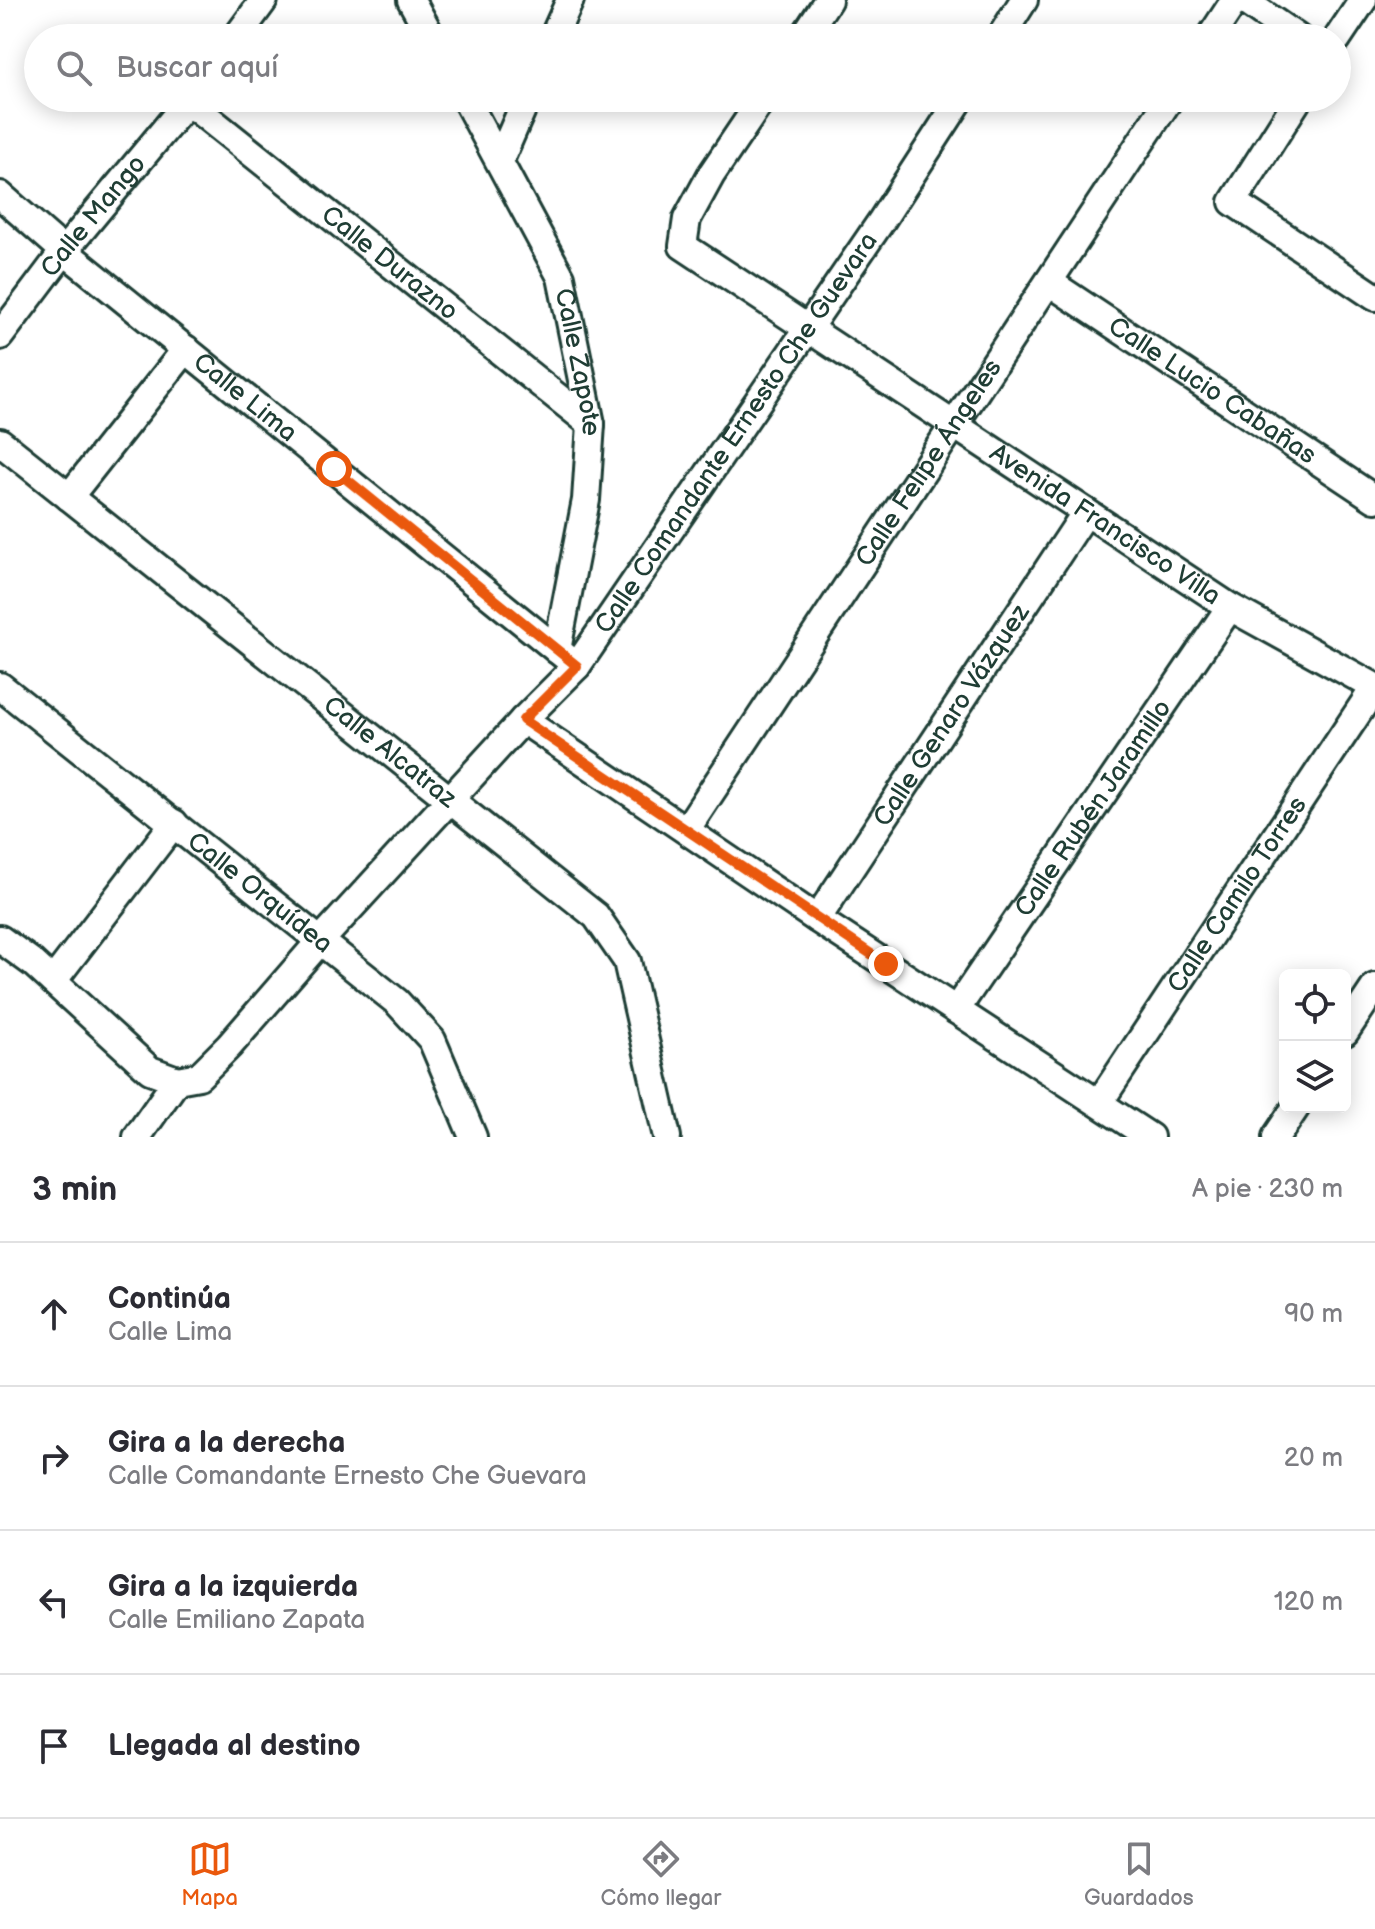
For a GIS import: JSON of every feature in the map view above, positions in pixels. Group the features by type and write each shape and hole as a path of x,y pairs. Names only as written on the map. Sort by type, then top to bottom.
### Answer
{"street":[{"path":"246,24 264,0"},
{"path":"411,0 424,24"},
{"path":"559,24 570,0"},
{"path":"812,24 828,0"},
{"path":"1009,24 1024,0"},
{"path":"1219,24 1235,0"},
{"path":"1243,0 1278,24"},
{"path":"1347,24 1363,0"},
{"name":"Calle Mango","path":"0,336 64,251 180,112"},
{"name":"Calle Durazno","path":"205,112 591,424"},
{"name":"Calle Zapote","path":"473,112 561,277 591,424 586,500 567,658"},
{"path":"500,160 521,112"},
{"name":"Avenida Francisco Villa","path":"754,112 711,175 687,219 683,246 1230,607 1375,687"},
{"name":"Calle Comandante Ernesto Che Guevara","path":"137,1137 177,1080 199,1076 229,1046 321,940 523,720 809,328 952,112"},
{"name":"Calle Felipe Ángeles","path":"686,830 1161,112"},
{"path":"1290,112 1233,202 1375,297"},
{"name":"Calle Lima","path":"0,195 64,251 567,658"},
{"name":"Calle Lucio Cabañas","path":"1049,282 1375,499"},
{"path":"69,497 186,349"},
{"name":"Calle Alcatraz","path":"0,442 596,916 627,961 667,1137"},
{"name":"Calle Genaro Vázquez","path":"817,919 1086,512"},
{"name":"Calle Rubén Jaramillo","path":"956,1010 1230,607"},
{"name":"Calle Orquídea","path":"0,686 397,1002 432,1040 473,1137"},
{"name":"Calle Camilo Torres","path":"1099,1103 1375,687"},
{"path":"523,720 817,919 1150,1137"},
{"path":"53,981 174,823"},
{"path":"0,939 53,981 150,1070 177,1080"},
{"path":"1351,1023 1375,987"},
{"path":"1276,1137 1292,1113"}],"route":[{"path":"334,469 577,666 523,720 886,964"}]}
